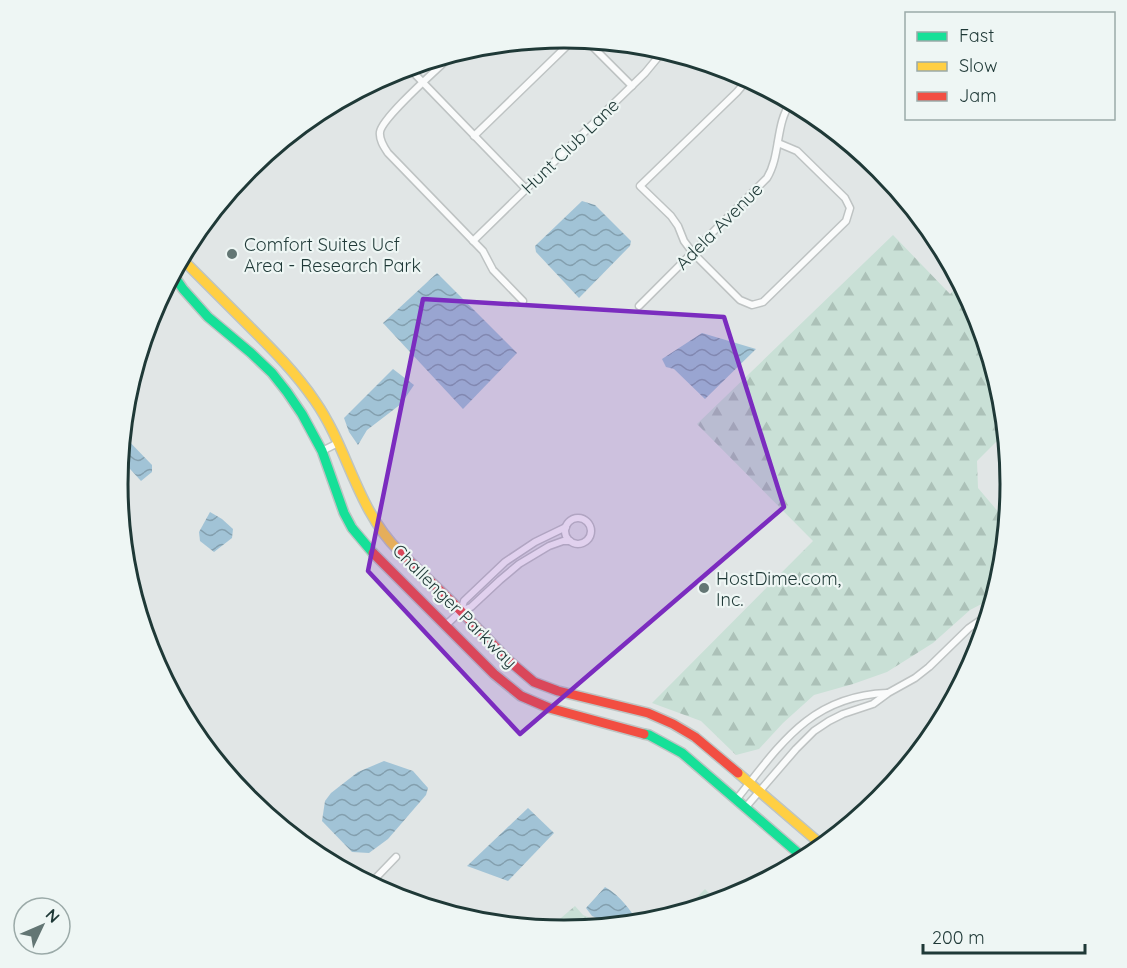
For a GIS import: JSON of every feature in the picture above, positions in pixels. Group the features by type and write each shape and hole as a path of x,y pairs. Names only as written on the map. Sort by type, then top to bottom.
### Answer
{"main road":[{"name":"Challenger Parkway","path":"187,264 285,362 316,402 338,443 369,512 389,541 508,660 534,682 558,691 648,713 695,737 816,840"},
{"name":"Challenger Parkway","path":"177,281 208,316 272,373 302,414 322,451 344,513 352,528 379,559 494,674 521,696 549,708 649,735 682,753 797,852"}],"street":[{"path":"474,136 565,48"},
{"path":"595,49 632,86"},
{"name":"Hunt Club Lane","path":"473,241 632,86 657,58"},
{"path":"441,66 388,117 380,131 381,139 388,153 486,255 493,270 523,301"},
{"path":"415,74 526,189"},
{"path":"742,86 640,186 671,216 684,242 693,253 740,300 752,304 763,302 846,221 850,208 845,198 797,151 778,144"},
{"name":"Adela Avenue","path":"639,306 767,178 773,168 786,108"},
{"path":"322,451 338,443"},
{"path":"446,625 461,611 471,607 509,571 532,555 563,541 575,543 585,541 590,529 587,522 579,518 571,520 566,527 523,549 505,562 464,601 461,611"},
{"path":"566,527 565,534 570,541"},
{"path":"745,808 814,731 843,714 873,704 907,683 922,673 976,623"},
{"path":"736,800 793,732 810,718 851,698 888,693"},
{"path":"376,877 396,857"}],"highlighted area":[{"path":"423,299 724,317 784,507 520,734 368,571"}],"green space":[{"path":"893,235 950,294 954,290 985,371 997,441 977,461 978,488 999,513 996,541 983,603 970,610 933,643 887,672 814,695 759,749 736,755 701,721 652,703 813,541 697,424"},
{"path":"705,889 710,895 704,897 695,900"},
{"path":"575,906 583,915 592,919 564,920 559,920"}],"water":[{"path":"582,201 595,205 631,241 630,246 579,298 536,252 535,246"},
{"path":"437,273 517,353 463,409 383,323"},
{"path":"702,333 756,349 705,399 674,369 666,367 662,359"},
{"path":"393,369 414,385 401,404 367,430 358,445 349,432 344,418"},
{"path":"129,442 152,465 152,472 141,481 128,467"},
{"path":"210,512 233,529 232,538 214,552 200,541 199,532"},
{"path":"227,761 278,814 255,792"},
{"path":"384,761 413,771 428,788 426,795 388,839 369,853 352,852 322,821 325,801 331,793 358,772"},
{"path":"528,808 554,833 508,881 467,866"},
{"path":"605,887 620,899 633,914 598,918 592,916 586,908"}],"traffic: fast":[{"path":"178,281 208,317 251,353 272,373 287,392 322,451 344,513 352,528 373,553"},
{"path":"644,734 682,753 797,852"}],"traffic: slow":[{"path":"187,264 275,352 308,391 336,438 373,517 399,551"},
{"path":"738,773 816,840"}],"traffic: jam":[{"path":"399,551 508,660 534,682 558,691 648,713 673,724 695,737 738,773"},
{"path":"373,553 494,674 521,696 549,708 644,734"}],"place":[{"name":"Comfort Suites Ucf Area - Research Park","path":"232,254"},
{"name":"HostDime.com, Inc.","path":"704,588"}]}
